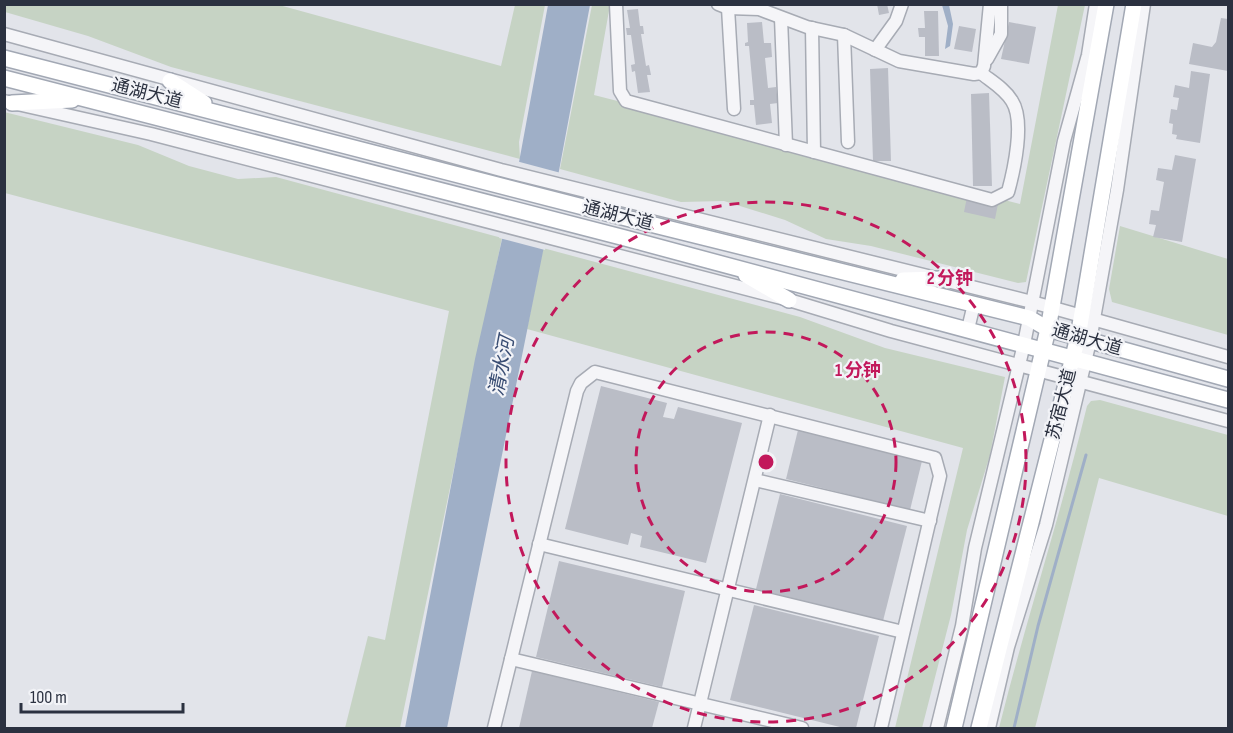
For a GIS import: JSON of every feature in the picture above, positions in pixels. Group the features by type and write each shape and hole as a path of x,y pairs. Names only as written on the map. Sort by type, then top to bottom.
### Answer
{"main road":[{"name":"苏宿大道","path":"954,729 1048,329 1106,4"},
{"name":"苏宿大道","path":"979,729 1084,339 1088,319 1096,216 1134,4"},
{"name":"通湖大道","path":"4,58 217,111 500,177 626,218 1029,318 1048,329 1228,379"},
{"name":"通湖大道","path":"4,78 625,238 1228,400"},
{"path":"170,81 217,111"},
{"path":"8,102 88,99"},
{"path":"731,266 789,300"},
{"path":"884,281 942,279"}],"street":[{"path":"616,4 620,91 626,100 992,200 1008,192 1015,157 1017,114 1012,100 982,69 949,71 899,60 844,35 812,28 759,9 723,6 734,109"},
{"path":"876,50 896,21 902,4"},
{"path":"982,69 990,4"},
{"path":"982,69 1000,34 1001,4"},
{"path":"937,729 962,626 975,548 1024,344 1064,141 1088,55 1096,4"},
{"path":"1088,319 1117,190 1144,4"},
{"path":"781,18 786,145"},
{"path":"812,28 814,152"},
{"path":"4,34 500,177 629,202 942,279 1228,357"},
{"path":"844,35 848,142"},
{"path":"8,102 152,134 789,300 891,331 1038,368 1228,421"},
{"path":"968,329 974,304"},
{"path":"1133,374 1138,354"},
{"path":"494,729 577,391 581,383 595,372 934,458 940,476 881,729"},
{"path":"989,729 1008,647 1046,525 1074,378"},
{"path":"694,729 770,416"},
{"path":"755,480 930,521"},
{"path":"539,544 903,632"},
{"path":"511,659 802,729"}],"green space":[{"path":"4,5 279,5 501,66 515,5 545,5 519,142 520,159 171,67 88,36 5,12"},
{"path":"592,5 610,5 594,95 1020,204 1058,5 1085,5 1026,282 1018,283 871,246 826,239 785,220 724,201 681,202 560,169"},
{"path":"4,112 138,145 189,166 238,179 276,177 502,238 400,728 345,728 368,636 385,640 449,311 5,193"},
{"path":"1120,226 1228,259 1228,335 1112,302 1109,289"},
{"path":"543,248 800,317 885,348 1005,377 990,455 967,530 951,615 922,728 895,728 963,448 527,329"},
{"path":"1100,400 1228,435 1228,516 1099,478 1035,728 999,728 1087,406 1091,401"}],"water":[{"name":"清水河","path":"548,5 590,5 555,192 447,728 405,728 475,359 517,173"},
{"path":"942,5 949,5 953,24 950,46 945,49 948,26"}],"pier":[{"path":"516,161 561,173 545,250 499,238"}],"building":[{"path":"877,4 887,4 889,13 879,15"},
{"path":"638,9 640,26 643,26 644,34 641,34 646,66 649,65 651,75 647,75 650,92 638,93 635,71 632,72 631,65 635,64 631,35 627,35 626,28 630,28 627,10"},
{"path":"924,11 938,11 939,56 925,56 925,37 919,37 918,28 925,28"},
{"path":"1221,18 1228,19 1228,71 1189,64 1193,43 1212,47 1216,42"},
{"path":"762,22 764,43 771,43 772,57 765,58 768,88 776,87 778,103 770,104 772,123 756,125 754,105 750,105 750,100 754,100 749,46 745,46 745,43 748,42 747,23"},
{"path":"1009,22 1036,27 1029,64 1001,59"},
{"path":"959,26 976,29 972,52 954,49"},
{"path":"888,68 891,161 873,161 870,69"},
{"path":"1191,71 1210,74 1200,143 1176,139 1177,135 1172,134 1173,124 1169,123 1171,109 1177,110 1179,98 1173,97 1175,85 1189,88"},
{"path":"989,93 992,186 973,186 971,94"},
{"path":"1175,155 1196,159 1182,242 1153,237 1156,225 1149,224 1151,210 1159,211 1164,182 1156,180 1158,168 1172,170"},
{"path":"967,197 998,204 995,219 964,212"},
{"path":"601,386 667,403 663,417 674,419 678,407 742,423 706,563 640,547 642,536 631,533 628,545 565,529"},
{"path":"798,430 922,461 910,510 786,479"},
{"path":"780,494 907,526 883,621 756,589"},
{"path":"559,561 685,591 662,687 536,657"},
{"path":"754,605 879,636 856,728 844,728 730,700"},
{"path":"532,671 659,702 652,728 519,728"}],"waterway":[{"path":"1014,728 1038,626 1086,455"}]}
